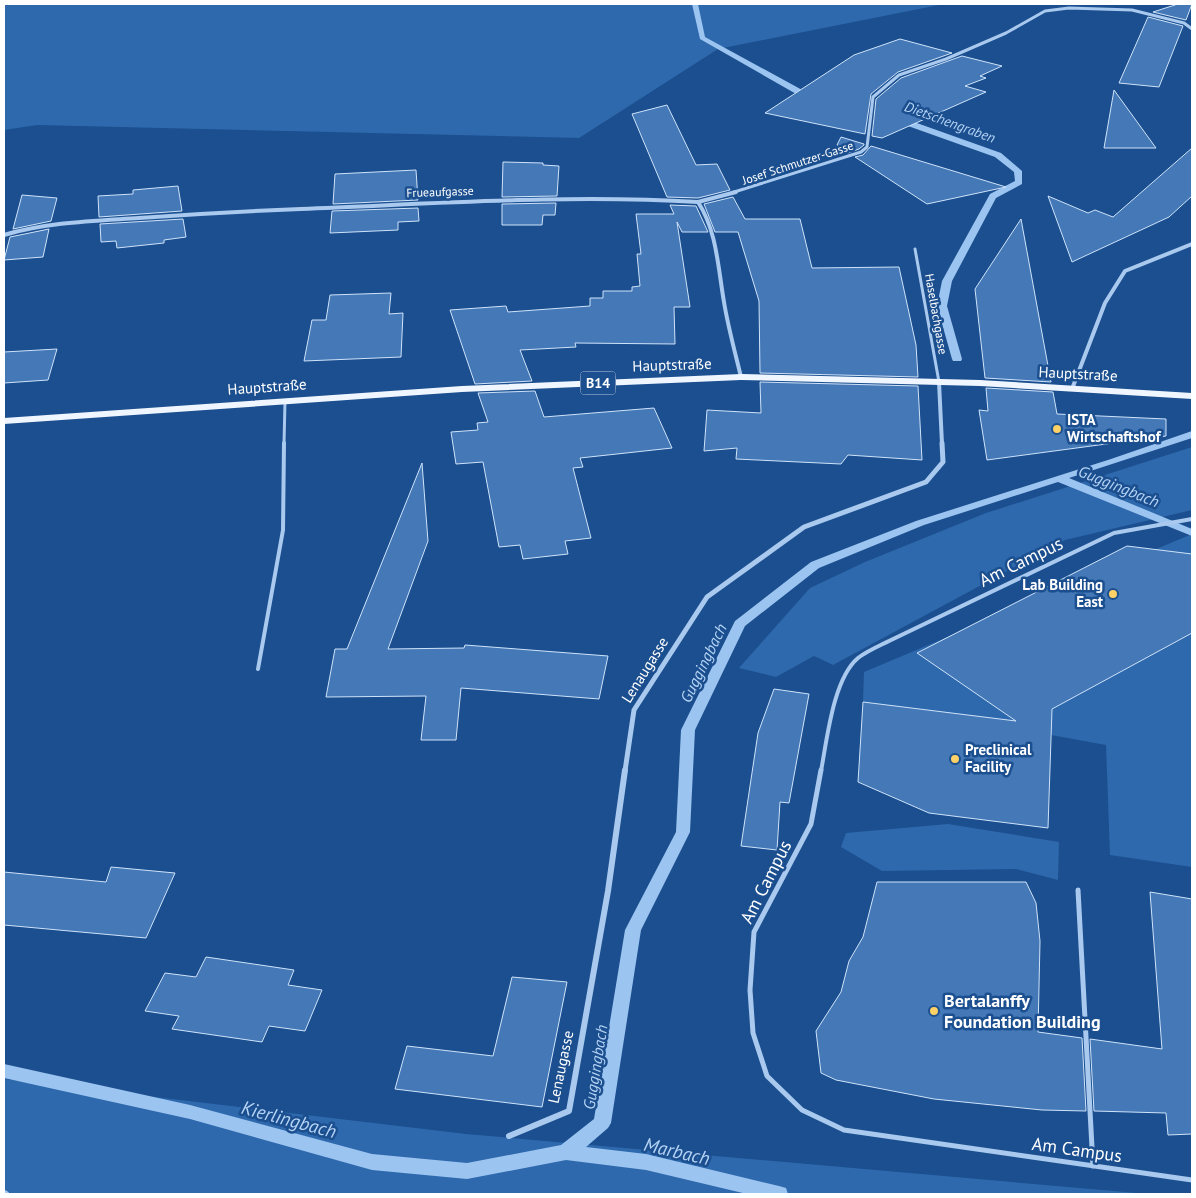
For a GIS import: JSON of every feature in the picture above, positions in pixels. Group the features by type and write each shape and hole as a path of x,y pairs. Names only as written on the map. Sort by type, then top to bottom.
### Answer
{"main road":[{"name":"Hauptstraße","path":"4,421 462,388 741,377 939,382 1192,396"}],"street":[{"name":"Josef Schmutzer-Gasse","path":"698,202 764,184 861,152 867,147 873,97 899,75 1006,33 1045,11 1069,8 1132,10 1184,23 1192,29"},
{"name":"Frueaufgasse","path":"4,235 28,228 88,221 295,208 539,200 650,199 698,202"},
{"path":"698,202 704,208 710,224 726,313 741,377"},
{"path":"1072,388 1105,303 1125,271 1192,244"},
{"name":"Lenaugasse","path":"508,1136 569,1111 608,891 634,710 708,597 804,527 926,482 943,462 939,382"}],"lane":[{"name":"Haselbachgasse","path":"915,249 939,382"},
{"path":"258,669 283,530 285,401"},
{"name":"Am Campus","path":"1192,518 1114,533 858,658 848,670 834,702 811,824 754,932 750,990 753,1033 767,1076 802,1110 844,1130 1192,1180"},
{"path":"1078,890 1093,1166"}],"shaded area":[{"path":"4,4 944,4 718,49 579,138 37,125 4,130"},
{"path":"1192,447 1192,510 1065,540 833,665 814,656 776,677 739,668 810,588 865,562 986,513"},
{"path":"1192,534 1192,867 1110,855 1106,745 1051,735 989,718 863,702 864,672"},
{"path":"948,824 1059,842 1058,880 1016,869 882,871 841,847 846,833"},
{"path":"4,1079 466,1134 1148,1194 4,1194"}],"building":[{"path":"1178,4 1192,4 1186,20 1153,12"},
{"path":"1148,17 1183,26 1159,87 1119,83"},
{"path":"900,39 952,53 898,72 871,94 865,134 765,113 854,55"},
{"path":"962,56 1002,66 980,76 986,78 965,86 986,92 882,138 872,136 876,99 901,78"},
{"path":"1114,90 1156,148 1104,148"},
{"path":"667,105 696,165 717,164 730,190 698,198 667,197 632,114"},
{"path":"841,137 864,145 848,153 837,145"},
{"path":"871,146 1006,187 927,204 855,157 863,155"},
{"path":"1192,148 1192,196 1169,217 1072,262 1048,196 1088,213 1095,210 1113,217"},
{"path":"503,162 543,163 543,165 559,166 557,196 502,197"},
{"path":"416,170 418,200 333,204 335,174"},
{"path":"178,186 182,211 99,217 98,196 133,194 133,190"},
{"path":"22,195 57,198 51,221 13,229"},
{"path":"733,197 745,219 800,219 812,268 899,267 916,345 918,377 760,373 759,301 738,232 715,232 704,204"},
{"path":"556,203 555,215 543,215 542,225 502,225 502,204"},
{"path":"670,205 696,206 708,232 682,232 677,222 690,307 674,307 675,344 575,343 576,347 520,350 532,381 475,384 450,310 506,306 508,312 590,306 590,298 603,298 603,291 632,291 632,287 640,286 637,254 641,254 636,214 674,214"},
{"path":"418,208 419,221 398,222 398,230 330,233 332,211"},
{"path":"183,219 186,237 164,240 164,243 117,248 116,241 101,242 100,224"},
{"path":"1021,219 1051,382 985,378 975,289"},
{"path":"49,229 43,257 4,260 10,237"},
{"path":"391,293 389,314 403,313 401,357 304,361 312,320 326,320 330,295"},
{"path":"57,349 48,380 4,383 4,352"},
{"path":"760,382 918,386 922,460 848,455 841,464 736,459 737,448 704,451 707,410 761,413"},
{"name":"ISTA Wirtschaftshof","path":"986,388 1053,392 1057,414 1166,419 1166,436 987,460 979,410 988,411"},
{"path":"535,391 544,417 654,408 672,448 580,458 583,467 573,468 591,538 565,541 568,554 523,559 520,545 499,547 483,462 456,464 451,432 478,430 477,423 488,422 478,393"},
{"path":"422,463 428,541 388,649 464,648 465,645 608,656 599,699 461,688 456,740 421,740 426,696 326,697 335,649 347,649"},
{"path":"1127,546 1192,554 1192,633 1052,709 1048,828 929,813 858,782 863,702 1016,721 917,653"},
{"path":"774,689 809,694 789,803 780,802 777,850 741,846 758,733"},
{"path":"111,867 175,873 146,938 4,925 4,872 106,882"},
{"name":"Bertalanffy Foundation Building","path":"877,882 1026,882 1036,903 1040,941 1038,1032 1082,1038 1086,1111 1042,1110 934,1099 836,1080 821,1073 816,1031 841,992 849,961 863,937"},
{"path":"1150,892 1192,899 1192,1134 1168,1135 1166,1113 1094,1111 1090,1039 1162,1049"},
{"path":"206,957 294,970 288,985 322,990 305,1031 269,1026 262,1042 172,1029 179,1016 145,1011 165,973 196,977"},
{"path":"512,977 567,982 542,1107 395,1089 407,1046 493,1056"}],"waterway":[{"name":"Dietschengraben","path":"695,4 702,38 801,93"},
{"name":"Dietschengraben","path":"897,119 998,155 1018,171 1019,182 993,196 947,281 942,306 957,359"},
{"path":"1058,478 1115,461 1192,434"},
{"name":"Guggingbach","path":"566,1152 602,1123 633,930 683,832 688,730 740,624 815,565 920,523 1058,478"},
{"name":"Guggingbach","path":"1058,478 1192,533"},
{"name":"Kierlingbach","path":"4,1071 190,1112 372,1162 467,1171 566,1152"},
{"name":"Marbach","path":"566,1152 646,1162 779,1194"}],"place":[{"name":"ISTA Wirtschaftshof","path":"1057,429"},
{"name":"Lab Building East","path":"1113,594"},
{"name":"Preclinical Facility","path":"955,759"},
{"name":"Bertalanffy Foundation Building","path":"934,1011"}]}
